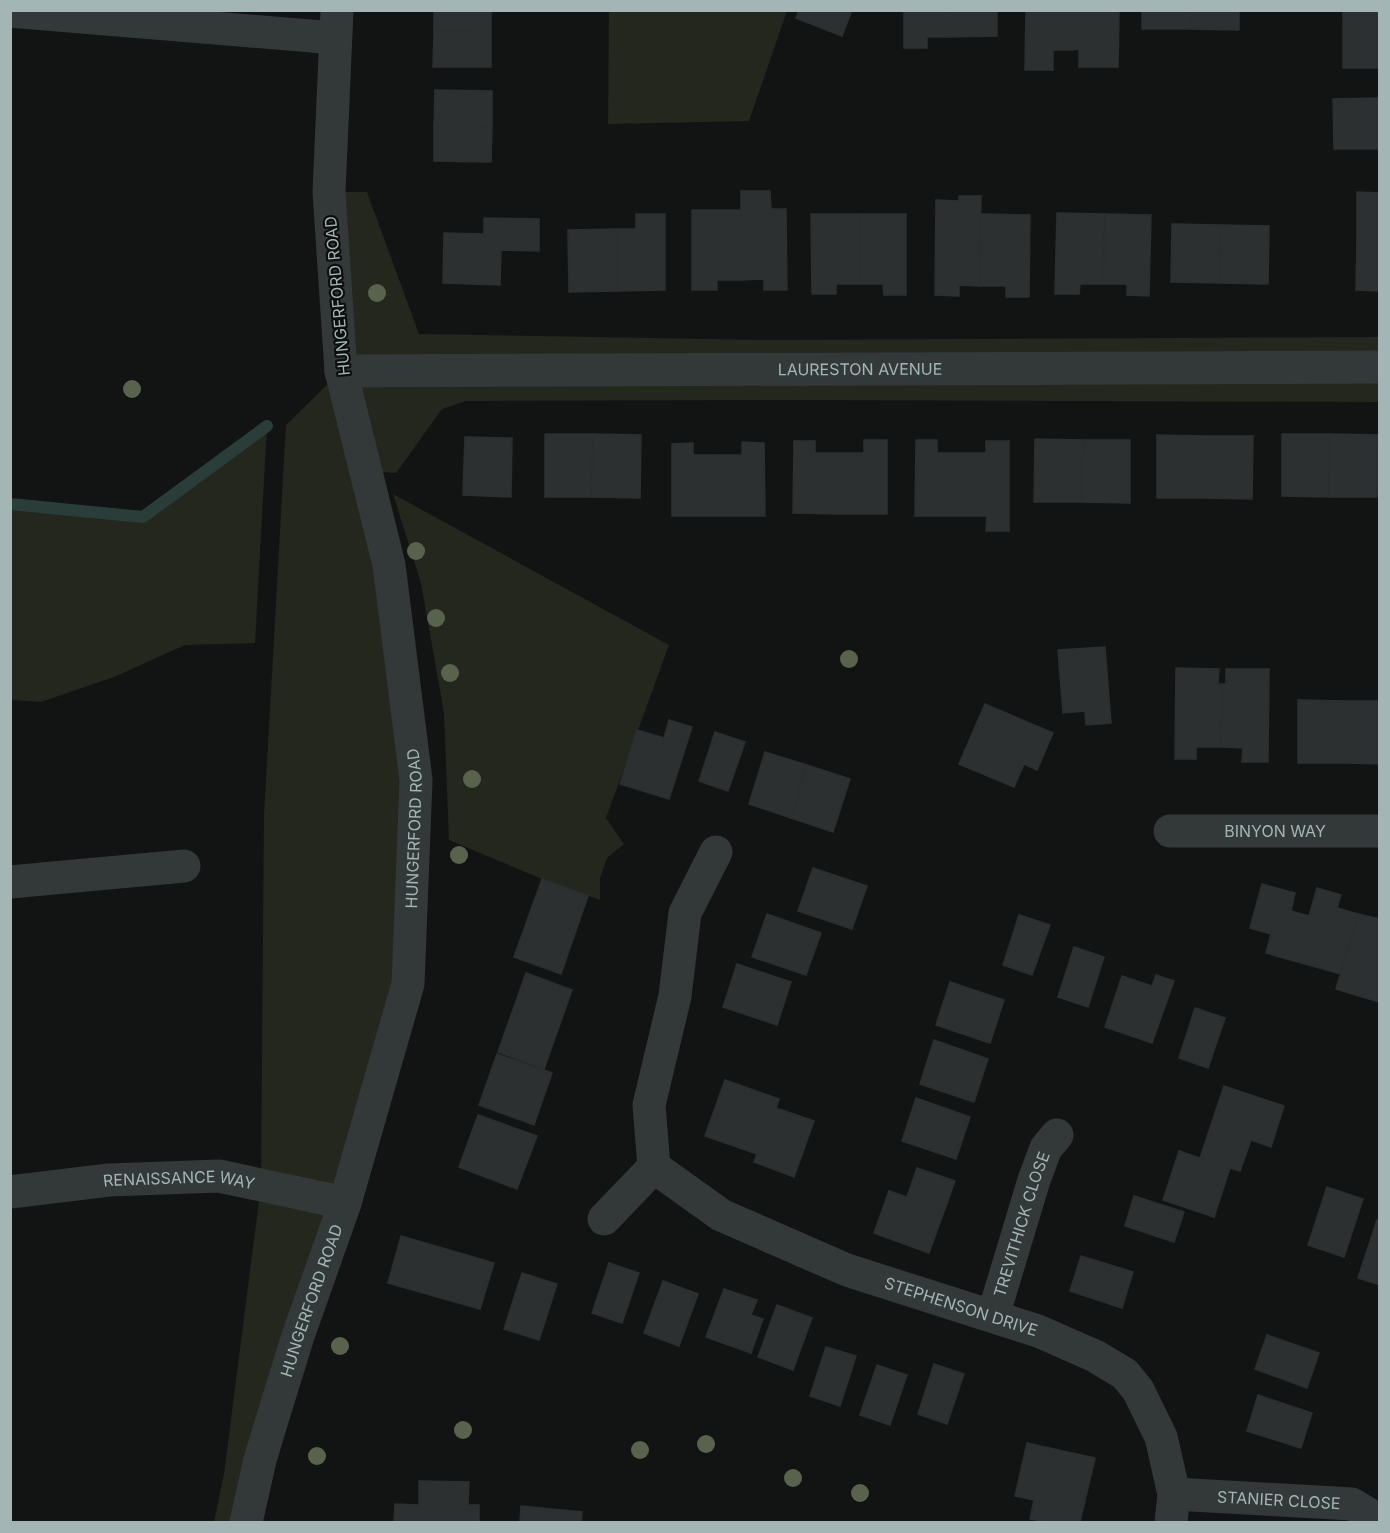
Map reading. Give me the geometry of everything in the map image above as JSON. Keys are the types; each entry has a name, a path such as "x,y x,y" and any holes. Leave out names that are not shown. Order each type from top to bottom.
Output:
{"street":[{"path":"10,11 336,24"},
{"name":"HUNGERFORD ROAD","path":"246,1522 272,1420 298,1336 345,1203 408,984 416,780 389,565 341,371 329,192 336,24"},
{"name":"LAURESTON AVENUE","path":"341,371 1380,367"},
{"name":"BINYON WAY","path":"1170,831 1380,831"},
{"path":"604,1219 654,1167 649,1105 675,996 685,913 716,852"},
{"path":"10,882 184,866"},
{"name":"TREVITHICK CLOSE","path":"993,1316 1042,1159 1046,1148 1057,1135"},
{"name":"STEPHENSON DRIVE","path":"654,1167 721,1215 847,1270 1048,1335 1095,1356 1125,1374 1138,1390 1161,1437 1173,1508"},
{"name":"RENAISSANCE WAY","path":"10,1192 109,1180 219,1176 345,1203"},
{"name":"STANIER CLOSE","path":"1173,1508 1352,1504 1380,1521"}],"shaded area":[{"path":"609,11 787,11 749,121 608,124"},
{"path":"329,192 367,192 419,334 767,340 1379,337 1379,402 466,401 442,409 396,473 365,471 416,780 408,984 246,1522 214,1522 224,1474 261,1185 264,815 286,425 341,371"},
{"path":"267,426 255,643 185,645 114,677 41,702 11,700 11,504 143,517"},
{"path":"393,494 669,645 606,818 624,844 607,858 600,878 600,900 542,879 449,840 444,713 421,583"}],"building":[{"path":"434,10 491,10 491,32 434,31"},
{"path":"799,10 852,10 842,36 796,18"},
{"path":"904,10 950,10 950,37 927,37 927,48 904,48"},
{"path":"950,10 997,10 997,36 950,37"},
{"path":"1026,10 1072,10 1072,50 1053,50 1053,70 1025,70"},
{"path":"1072,10 1119,10 1118,67 1079,67 1079,49 1072,50"},
{"path":"1142,10 1191,10 1191,29 1142,29"},
{"path":"1191,10 1239,10 1239,30 1191,29"},
{"path":"1343,10 1380,10 1380,21 1343,21"},
{"path":"1343,21 1380,21 1380,68 1343,68"},
{"path":"434,31 491,32 491,67 433,67"},
{"path":"435,90 492,91 492,126 434,125"},
{"path":"1380,98 1380,149 1334,149 1333,99"},
{"path":"434,125 492,126 491,162 434,161"},
{"path":"741,191 770,191 771,209 786,209 787,290 764,290 764,279 741,280"},
{"path":"1357,192 1380,193 1380,241 1357,241"},
{"path":"959,196 981,196 980,286 959,285 959,296 935,295 936,200 959,201"},
{"path":"692,210 741,210 741,280 717,280 717,290 692,290"},
{"path":"1057,213 1105,214 1104,284 1080,284 1079,294 1055,294"},
{"path":"636,214 665,214 665,290 617,291 617,229 636,229"},
{"path":"811,214 860,214 860,284 836,284 836,294 812,294"},
{"path":"860,214 906,214 906,295 884,295 883,284 860,284"},
{"path":"981,214 1030,215 1029,297 1006,297 1006,286 980,286"},
{"path":"1105,214 1151,215 1149,296 1127,295 1127,284 1104,284"},
{"path":"484,218 539,219 539,251 501,250 500,285 443,283 444,233 484,234"},
{"path":"1172,224 1221,225 1220,283 1171,282"},
{"path":"1221,225 1269,226 1268,284 1220,283"},
{"path":"617,229 617,291 569,292 568,230"},
{"path":"1357,241 1380,241 1380,291 1356,290"},
{"path":"545,434 593,434 592,497 545,497"},
{"path":"593,434 641,435 640,498 592,497"},
{"path":"1282,434 1330,434 1329,497 1282,496"},
{"path":"1330,434 1378,435 1377,497 1329,497"},
{"path":"1157,435 1205,436 1205,498 1157,498"},
{"path":"1205,436 1253,436 1252,499 1205,498"},
{"path":"465,437 512,438 511,497 463,495"},
{"path":"1035,439 1083,440 1082,502 1034,502"},
{"path":"864,440 887,440 887,514 840,514 840,453 864,453"},
{"path":"916,440 937,440 937,453 963,453 963,516 915,516"},
{"path":"1083,440 1130,440 1130,503 1082,502"},
{"path":"794,441 815,441 815,453 840,453 840,514 793,513"},
{"path":"986,441 1009,441 1009,531 986,531 987,516 963,516 963,453 986,453"},
{"path":"742,442 764,443 765,516 718,516 718,455 742,455"},
{"path":"693,443 693,455 718,455 718,516 672,516 672,444"},
{"path":"1105,647 1111,723 1086,725 1085,711 1063,713 1058,650"},
{"path":"1176,668 1219,669 1218,684 1222,684 1221,747 1196,747 1196,759 1175,759"},
{"path":"1226,669 1269,669 1268,762 1242,762 1243,748 1221,747 1222,684 1226,684"},
{"path":"1298,700 1346,701 1346,763 1298,763"},
{"path":"1346,701 1380,701 1380,764 1346,763"},
{"path":"985,704 1053,733 1037,770 1024,764 1014,787 959,764"},
{"path":"669,720 692,727 669,799 620,784 637,730 664,738"},
{"path":"715,732 745,742 728,791 699,781"},
{"path":"765,752 807,765 791,818 749,804"},
{"path":"807,765 850,779 833,832 791,818"},
{"path":"813,868 867,886 852,929 798,911"},
{"path":"542,879 588,896 561,974 514,957"},
{"path":"1262,884 1295,893 1291,911 1309,916 1317,888 1341,895 1337,908 1358,914 1341,974 1266,953 1271,934 1250,928"},
{"path":"767,914 821,933 806,975 752,957"},
{"path":"1358,914 1380,919 1379,1002 1336,989"},
{"path":"1019,915 1050,925 1032,975 1003,965"},
{"path":"1074,947 1104,957 1088,1007 1058,997"},
{"path":"737,964 791,982 777,1025 723,1007"},
{"path":"526,973 572,990 544,1069 498,1052"},
{"path":"1156,975 1174,981 1152,1043 1105,1027 1122,976 1152,986"},
{"path":"950,982 1004,1000 990,1043 936,1025"},
{"path":"1195,1008 1225,1018 1208,1068 1179,1058"},
{"path":"934,1040 988,1059 974,1102 920,1084"},
{"path":"497,1054 552,1073 534,1125 479,1105"},
{"path":"725,1080 779,1099 776,1108 814,1121 794,1177 754,1162 757,1154 705,1136"},
{"path":"1224,1086 1284,1106 1271,1147 1251,1140 1240,1171 1230,1168 1214,1217 1163,1200 1179,1151 1200,1158"},
{"path":"916,1098 970,1117 956,1159 902,1141"},
{"path":"478,1115 537,1136 517,1189 459,1167"},
{"path":"917,1168 955,1181 929,1253 874,1233 889,1191 907,1197"},
{"path":"1327,1187 1363,1199 1344,1257 1308,1245"},
{"path":"1134,1196 1184,1212 1174,1242 1125,1226"},
{"path":"1377,1220 1380,1221 1380,1285 1358,1278"},
{"path":"401,1236 494,1263 480,1309 388,1283"},
{"path":"1081,1256 1133,1272 1122,1308 1070,1291"},
{"path":"609,1263 639,1273 622,1323 592,1313"},
{"path":"522,1273 557,1284 539,1340 504,1329"},
{"path":"663,1281 698,1294 679,1346 644,1333"},
{"path":"724,1289 757,1300 751,1315 763,1319 751,1353 706,1337"},
{"path":"777,1305 812,1318 793,1370 758,1357"},
{"path":"1267,1335 1319,1353 1307,1388 1255,1369"},
{"path":"826,1347 856,1356 840,1406 810,1396"},
{"path":"934,1364 964,1374 947,1424 918,1414"},
{"path":"877,1365 907,1375 890,1425 860,1415"},
{"path":"1258,1395 1312,1413 1301,1448 1247,1431"},
{"path":"1027,1443 1095,1458 1080,1522 1046,1522 1030,1519 1034,1500 1015,1496"},
{"path":"419,1481 469,1482 468,1505 479,1505 479,1522 394,1522 395,1504 419,1505"},
{"path":"521,1506 582,1512 581,1522 520,1522"}],"waterway":[{"path":"10,504 143,517 267,426"}]}
